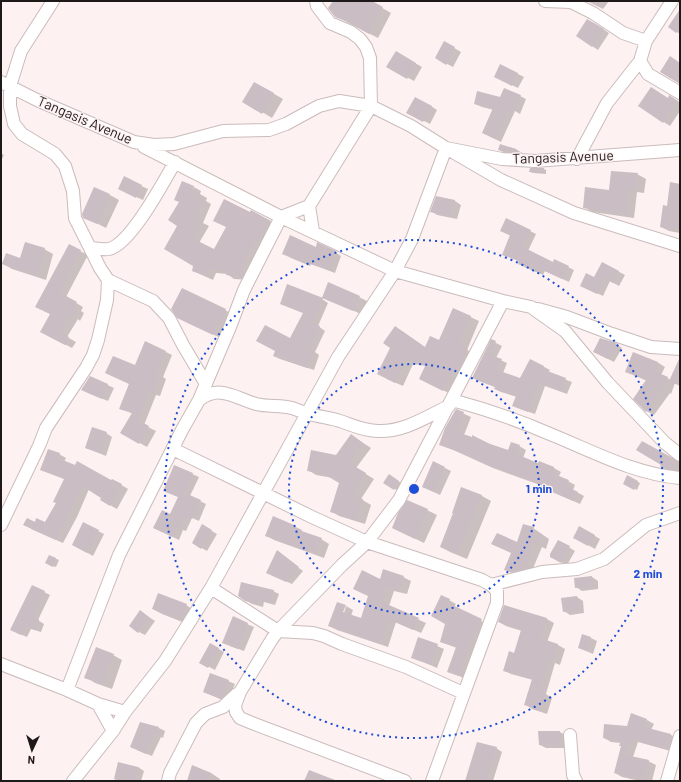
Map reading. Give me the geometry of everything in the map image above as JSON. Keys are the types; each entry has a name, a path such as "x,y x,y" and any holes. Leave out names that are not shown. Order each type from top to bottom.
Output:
{"street":[{"path":"53,1 21,51 6,84 14,124 22,134 55,154 65,166 73,191 75,218 100,268 108,280 153,301 169,318 206,384"},
{"path":"67,690 119,555 182,430 199,400 244,290 281,217 309,206 371,106 370,58 366,47 360,39 351,32 330,23 317,6 316,1"},
{"path":"544,1 571,2 593,13 623,33 646,41"},
{"path":"577,159 607,103 640,60 646,41 672,1"},
{"path":"640,60 648,74 680,93"},
{"name":"Tangasis Avenue","path":"6,84 37,100 134,142 154,145 174,144 223,131 269,130 286,124 319,106 339,101 371,106 411,126 446,148 502,160 535,161 577,159 680,150"},
{"path":"134,142 281,217 395,270 503,301 567,317 651,347 680,348"},
{"path":"73,781 113,731 125,712 165,661 211,588 338,357 395,270 412,239 446,148 501,180 574,213 680,246"},
{"path":"91,248 109,249 118,245 125,238 143,216 175,162"},
{"path":"309,206 313,231"},
{"path":"1,525 39,446 46,428 93,355 107,300 108,280"},
{"path":"405,781 323,751 240,718 236,712 235,705 240,692 278,631 342,565 367,542 399,500 503,301"},
{"path":"531,307 565,331 608,383 665,443 680,455"},
{"path":"199,400 206,394 216,392 228,394 255,404 291,408 307,414 342,421 359,429 377,432 399,429 415,423 450,403 482,408 548,433 636,470 666,477 680,478"},
{"path":"173,449 367,542 482,580 491,585 497,592 497,603 432,781"},
{"path":"491,585 542,572 577,569 604,559 646,525 680,513"},
{"path":"211,588 278,631 313,633 324,636 406,667 463,693"},
{"path":"1,664 98,704 125,712"},
{"path":"168,781 170,773 196,723 205,714 223,707 240,692"},
{"path":"98,704 113,731"},
{"path":"570,735 573,774 576,781"},
{"path":"667,781 680,736"}],"building":[{"path":"333,1 372,1 383,7 369,34 346,21 335,17 328,8"},
{"path":"680,9 680,28 676,33 668,27"},
{"path":"587,19 604,29 592,47 576,36"},
{"path":"444,41 455,47 446,65 435,58"},
{"path":"396,51 416,63 407,79 386,67"},
{"path":"670,56 680,63 680,84 660,72"},
{"path":"500,64 518,73 512,86 494,77"},
{"path":"254,82 274,93 262,114 242,102"},
{"path":"651,87 668,98 669,95 678,101 663,123 638,106"},
{"path":"504,88 521,95 514,111 509,109 495,139 482,133 493,108 474,104 477,91 500,97"},
{"path":"415,97 432,106 423,122 406,113"},
{"path":"500,144 516,149 515,152 498,150"},
{"path":"530,168 544,168 544,173 529,172"},
{"path":"611,171 638,173 636,189 629,188 626,214 583,208 585,187 609,190"},
{"path":"124,176 142,185 136,198 118,189"},
{"path":"182,181 194,186 193,190 200,193 199,197 204,199 196,218 202,221 192,238 214,249 226,227 213,221 224,199 250,212 251,210 271,221 257,242 255,241 244,263 242,277 226,275 226,271 208,269 206,276 192,271 193,266 164,249 177,226 168,220 179,202 174,200"},
{"path":"670,182 680,184 680,230 660,227 663,205 667,206"},
{"path":"94,187 110,194 97,224 83,218 82,214"},
{"path":"436,196 455,200 451,217 430,212"},
{"path":"506,218 531,230 523,247 553,262 554,259 569,266 562,279 538,268 536,272 518,264 519,261 502,255 510,235 500,231"},
{"path":"290,235 316,247 317,242 336,251 329,270 304,263 282,254"},
{"path":"25,242 45,248 37,276 2,264 6,253 20,258"},
{"path":"69,244 81,250 59,292 77,302 74,306 78,308 72,317 70,316 60,333 69,337 65,345 40,332 50,314 35,307"},
{"path":"602,262 619,271 613,283 604,278 597,294 580,286 586,273 594,277"},
{"path":"328,282 360,296 353,311 322,298"},
{"path":"287,284 323,298 312,323 320,326 309,349 314,350 307,368 273,356 275,351 256,341 265,325 290,338 303,313 280,304"},
{"path":"182,288 226,309 213,335 177,318 171,309"},
{"path":"453,308 471,316 459,345 468,349 456,374 452,372 443,391 419,379 426,364 405,360 395,383 377,374 390,348 383,343 395,326 425,347 430,336 439,340"},
{"path":"600,338 617,343 608,359 593,352"},
{"path":"491,339 496,341 490,355 502,359 497,370 520,378 530,359 544,366 542,369 566,378 561,391 539,383 528,412 512,406 516,396 494,389 495,387 472,378"},
{"path":"145,341 166,351 156,373 160,374 153,393 149,392 138,420 149,426 139,444 120,433 132,413 119,409 129,384 105,373 113,356 135,365"},
{"path":"633,352 658,362 654,371 668,377 663,390 661,389 646,412 633,399 646,380 625,372"},
{"path":"680,357 680,386 669,381"},
{"path":"90,376 108,384 102,399 81,390"},
{"path":"456,409 464,412 457,432 472,437 472,435 490,444 508,450 511,442 520,445 516,454 538,463 539,461 554,467 553,472 557,473 556,475 569,480 566,486 578,492 573,501 552,492 553,489 439,445 445,428"},
{"path":"92,427 107,432 100,453 85,448"},
{"path":"351,434 363,443 349,463 366,473 353,496 363,499 356,520 330,512 339,483 324,474 307,471 311,450 336,455"},
{"path":"642,441 680,462 676,470 660,467 661,465 636,450"},
{"path":"48,449 60,453 58,458 75,465 77,461 111,480 112,479 122,484 110,506 100,500 101,498 82,486 56,540 23,525 27,518 35,522 36,518 45,522 56,503 53,502 64,479 40,470"},
{"path":"433,461 445,467 434,492 422,487"},
{"path":"174,465 193,473 185,493 201,500 192,519 186,516 180,528 177,527 173,537 153,528 162,510 170,514 178,497 163,491"},
{"path":"389,474 399,481 394,490 383,483"},
{"path":"627,475 638,481 634,490 623,484"},
{"path":"461,487 482,495 457,554 440,547"},
{"path":"407,500 428,509 415,539 392,528 398,513"},
{"path":"273,516 294,525 293,528 322,538 316,554 265,536"},
{"path":"83,522 99,530 87,553 72,545"},
{"path":"202,524 212,530 201,549 192,543"},
{"path":"523,524 534,527 532,531 542,534 538,545 534,544 524,569 510,572 504,570 511,553 491,544 497,533 517,542"},
{"path":"579,526 595,535 588,546 573,538"},
{"path":"558,540 570,546 561,563 550,557 550,554"},
{"path":"277,550 299,567 286,582 266,573"},
{"path":"49,555 56,558 53,567 45,563"},
{"path":"383,569 404,576 399,591 387,587 382,602 419,618 413,630 388,619 380,643 328,626 337,602 346,605 343,612 361,618 368,596 353,589 362,570 380,579"},
{"path":"592,576 593,586 575,588 574,578"},
{"path":"241,582 274,590 269,603 258,599 257,604 245,601 238,596"},
{"path":"32,585 45,591 33,617 39,619 35,630 25,626 21,635 10,630"},
{"path":"158,593 187,604 180,620 152,609"},
{"path":"441,595 450,599 448,603 482,619 474,636 473,635 459,676 447,672 456,647 440,642 445,624 431,616"},
{"path":"577,596 579,610 563,612 561,598"},
{"path":"504,605 547,618 540,638 558,644 553,661 548,660 539,691 546,693 540,710 524,705 532,679 503,671 509,651 514,653 521,630 498,622"},
{"path":"140,610 149,617 138,633 129,626"},
{"path":"233,616 248,623 238,649 222,643"},
{"path":"582,634 591,637 587,651 578,648"},
{"path":"418,637 438,644 431,665 411,658"},
{"path":"210,643 219,648 208,668 199,663"},
{"path":"96,647 114,654 102,684 84,678"},
{"path":"210,673 229,680 221,699 203,692"},
{"path":"631,713 647,719 644,727 671,734 667,749 631,739 626,755 649,760 644,780 614,773 621,746 619,746 621,740 603,738 604,724 627,726"},
{"path":"140,722 159,727 157,735 154,734 146,754 130,747"},
{"path":"538,731 560,731 560,745 539,745"},
{"path":"477,742 497,747 492,764 491,763 486,781 465,781"},
{"path":"118,762 138,767 135,781 120,781 114,779"},
{"path":"192,765 211,773 208,781 187,781"},
{"path":"309,770 335,780 335,781 304,781"}]}
